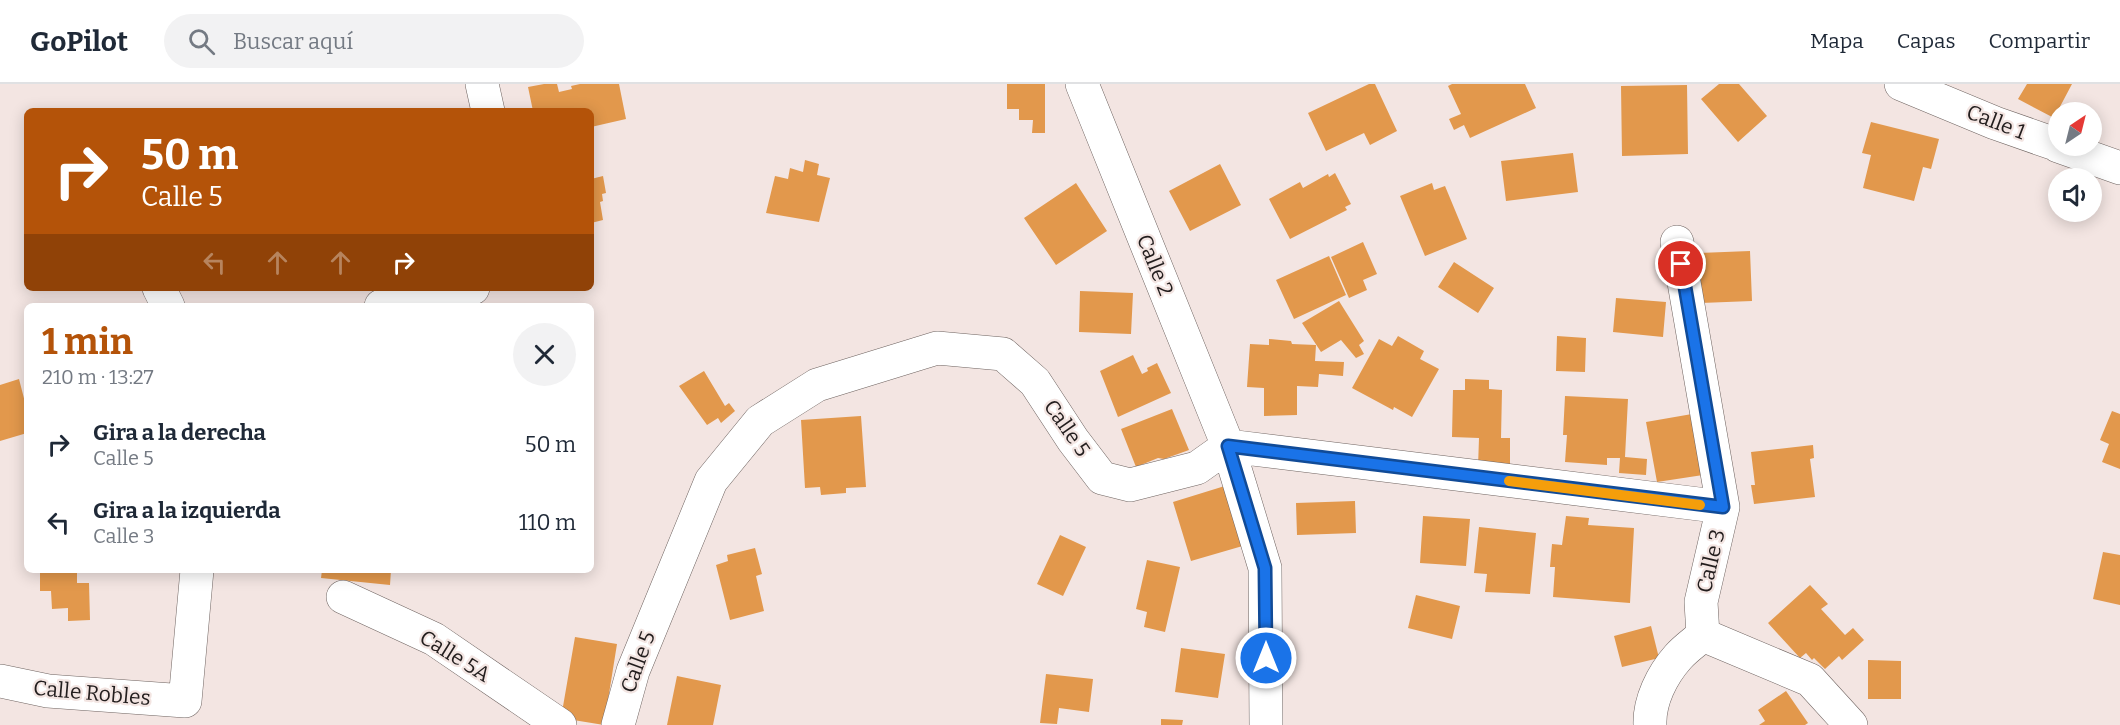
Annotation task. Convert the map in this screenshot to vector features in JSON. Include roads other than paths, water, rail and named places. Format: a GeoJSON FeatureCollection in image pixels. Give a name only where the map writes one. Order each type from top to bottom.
{"type":"FeatureCollection","features":[{"type":"Feature","properties":{"kind":"street"},"geometry":{"type":"LineString","coordinates":[[482,84],[487,108]]}},
{"type":"Feature","properties":{"kind":"street","name":"Calle 2"},"geometry":{"type":"LineString","coordinates":[[1082,84],[1228,446],[1265,568],[1266,725]]}},
{"type":"Feature","properties":{"kind":"street","name":"Calle 1"},"geometry":{"type":"LineString","coordinates":[[1901,84],[1995,123],[2048,142]]}},
{"type":"Feature","properties":{"kind":"street","name":"Calle 1"},"geometry":{"type":"LineString","coordinates":[[2088,156],[2120,168]]}},
{"type":"Feature","properties":{"kind":"street","name":"Calle 3"},"geometry":{"type":"LineString","coordinates":[[1677,242],[1723,507],[1701,602],[1703,635]]}},
{"type":"Feature","properties":{"kind":"street"},"geometry":{"type":"LineString","coordinates":[[396,303],[458,291]]}},
{"type":"Feature","properties":{"kind":"street","name":"Calle 5"},"geometry":{"type":"LineString","coordinates":[[618,725],[633,671],[711,481],[760,422],[817,385],[938,348],[1003,354],[1035,382],[1073,440],[1102,478],[1130,485],[1197,468],[1228,446]]}},
{"type":"Feature","properties":{"kind":"street"},"geometry":{"type":"LineString","coordinates":[[1228,446],[1723,507]]}},
{"type":"Feature","properties":{"kind":"street","name":"Calle Robles"},"geometry":{"type":"LineString","coordinates":[[0,681],[48,691],[185,701],[197,573]]}},
{"type":"Feature","properties":{"kind":"street","name":"Calle 5A"},"geometry":{"type":"LineString","coordinates":[[343,597],[434,639],[560,725]]}},
{"type":"Feature","properties":{"kind":"street"},"geometry":{"type":"LineString","coordinates":[[1650,725],[1655,692],[1678,657],[1703,635],[1810,680],[1851,725]]}}]}
